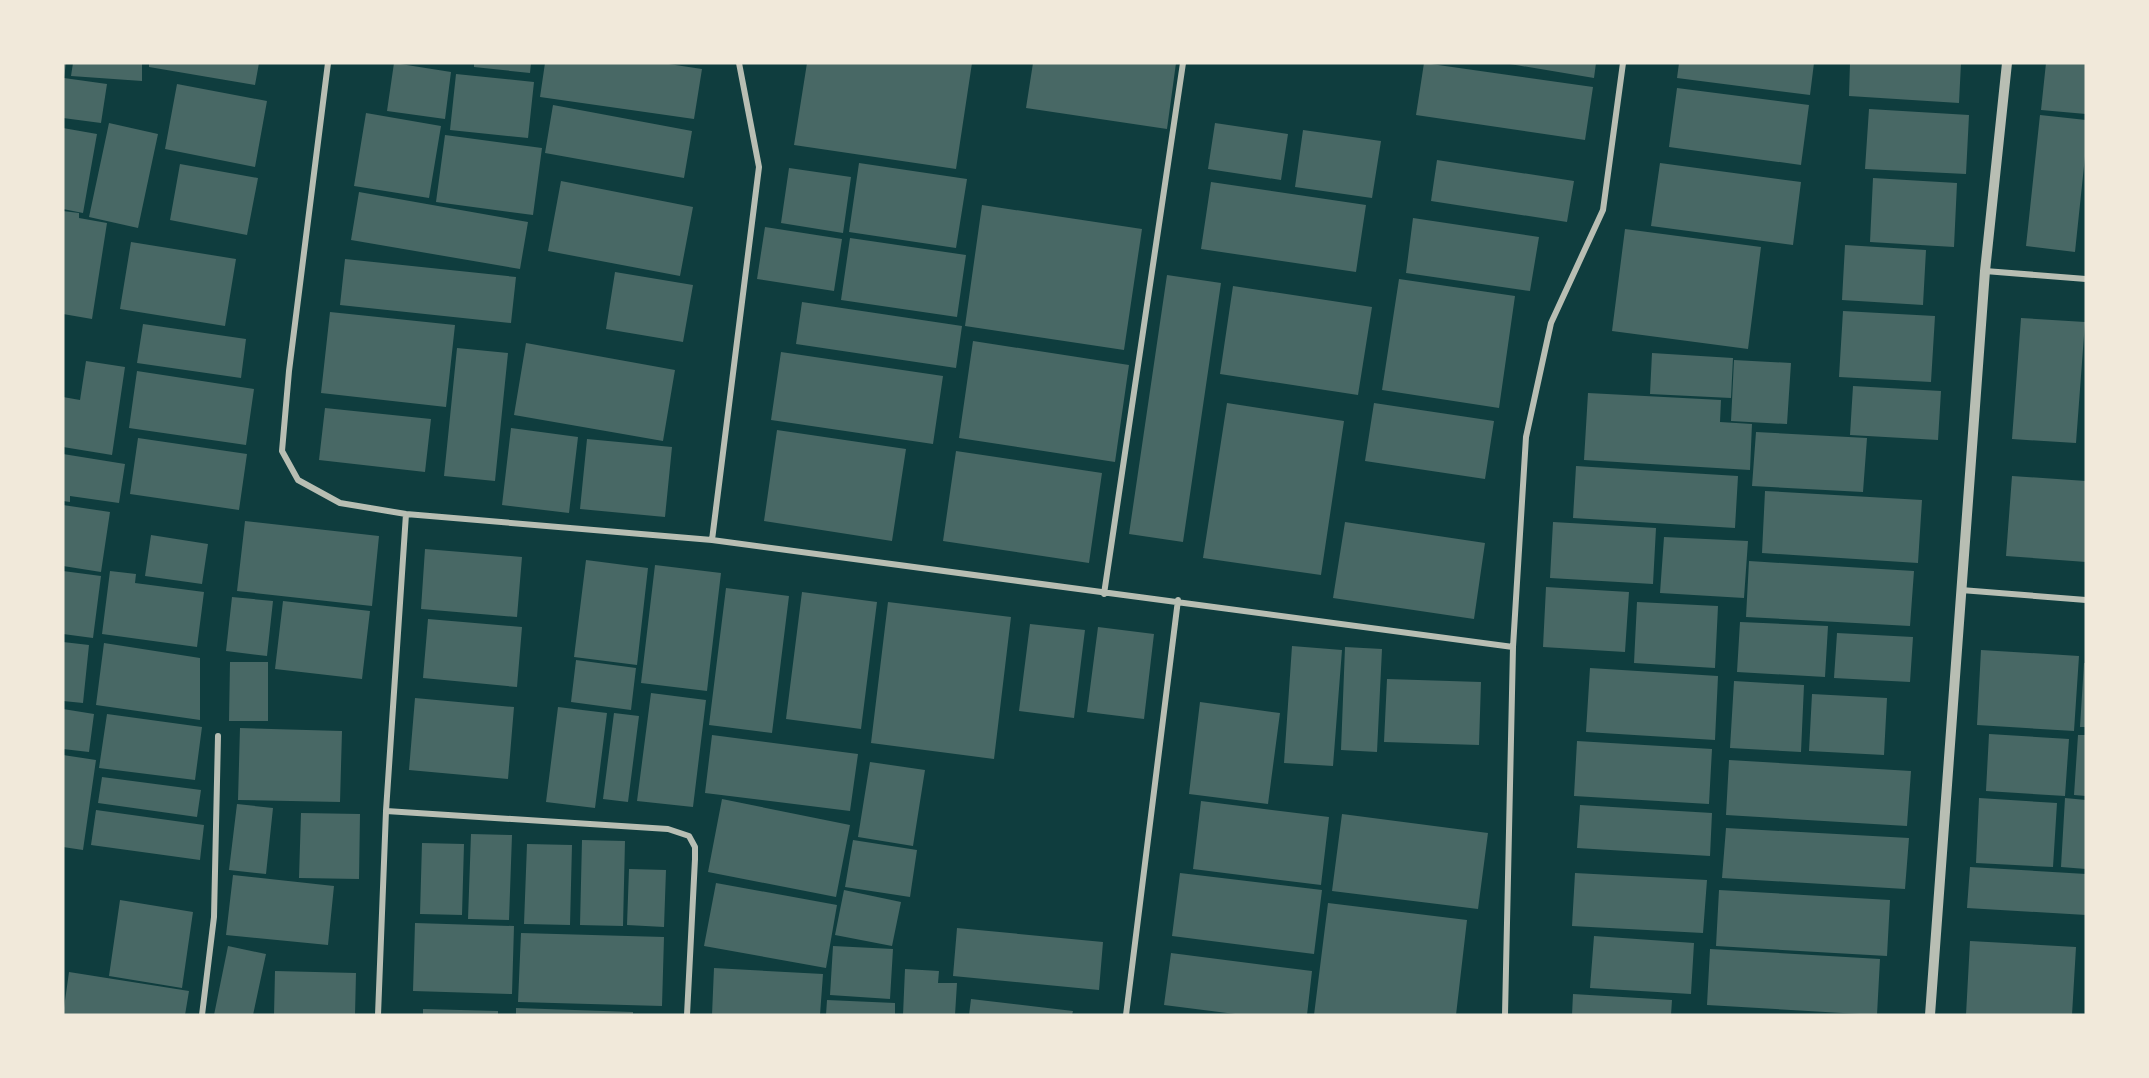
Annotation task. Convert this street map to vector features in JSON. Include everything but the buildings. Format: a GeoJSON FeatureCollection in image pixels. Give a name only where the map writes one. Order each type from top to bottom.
{"type":"FeatureCollection","features":[{"type":"Feature","properties":{"kind":"street"},"geometry":{"type":"LineString","coordinates":[[328,63],[289,371],[282,452],[298,480],[340,503],[406,514],[711,540],[1104,594],[1178,600],[1513,647]]}},
{"type":"Feature","properties":{"kind":"street"},"geometry":{"type":"LineString","coordinates":[[711,540],[759,167],[739,63]]}},
{"type":"Feature","properties":{"kind":"street"},"geometry":{"type":"LineString","coordinates":[[1104,594],[1183,63]]}},
{"type":"Feature","properties":{"kind":"street"},"geometry":{"type":"LineString","coordinates":[[1505,1015],[1513,647],[1526,436],[1551,323],[1603,210],[1623,63]]}},
{"type":"Feature","properties":{"kind":"street"},"geometry":{"type":"LineString","coordinates":[[1930,1015],[1985,271],[2007,63]]}},
{"type":"Feature","properties":{"kind":"street"},"geometry":{"type":"LineString","coordinates":[[1985,271],[2086,279]]}},
{"type":"Feature","properties":{"kind":"street"},"geometry":{"type":"LineString","coordinates":[[378,1015],[386,811],[406,514]]}},
{"type":"Feature","properties":{"kind":"street"},"geometry":{"type":"LineString","coordinates":[[1960,590],[2086,600]]}},
{"type":"Feature","properties":{"kind":"street"},"geometry":{"type":"LineString","coordinates":[[1126,1015],[1178,600]]}},
{"type":"Feature","properties":{"kind":"street"},"geometry":{"type":"LineString","coordinates":[[202,1015],[214,917],[218,736]]}},
{"type":"Feature","properties":{"kind":"street"},"geometry":{"type":"LineString","coordinates":[[386,811],[668,829],[689,836],[695,847],[695,859],[687,1015]]}}]}
